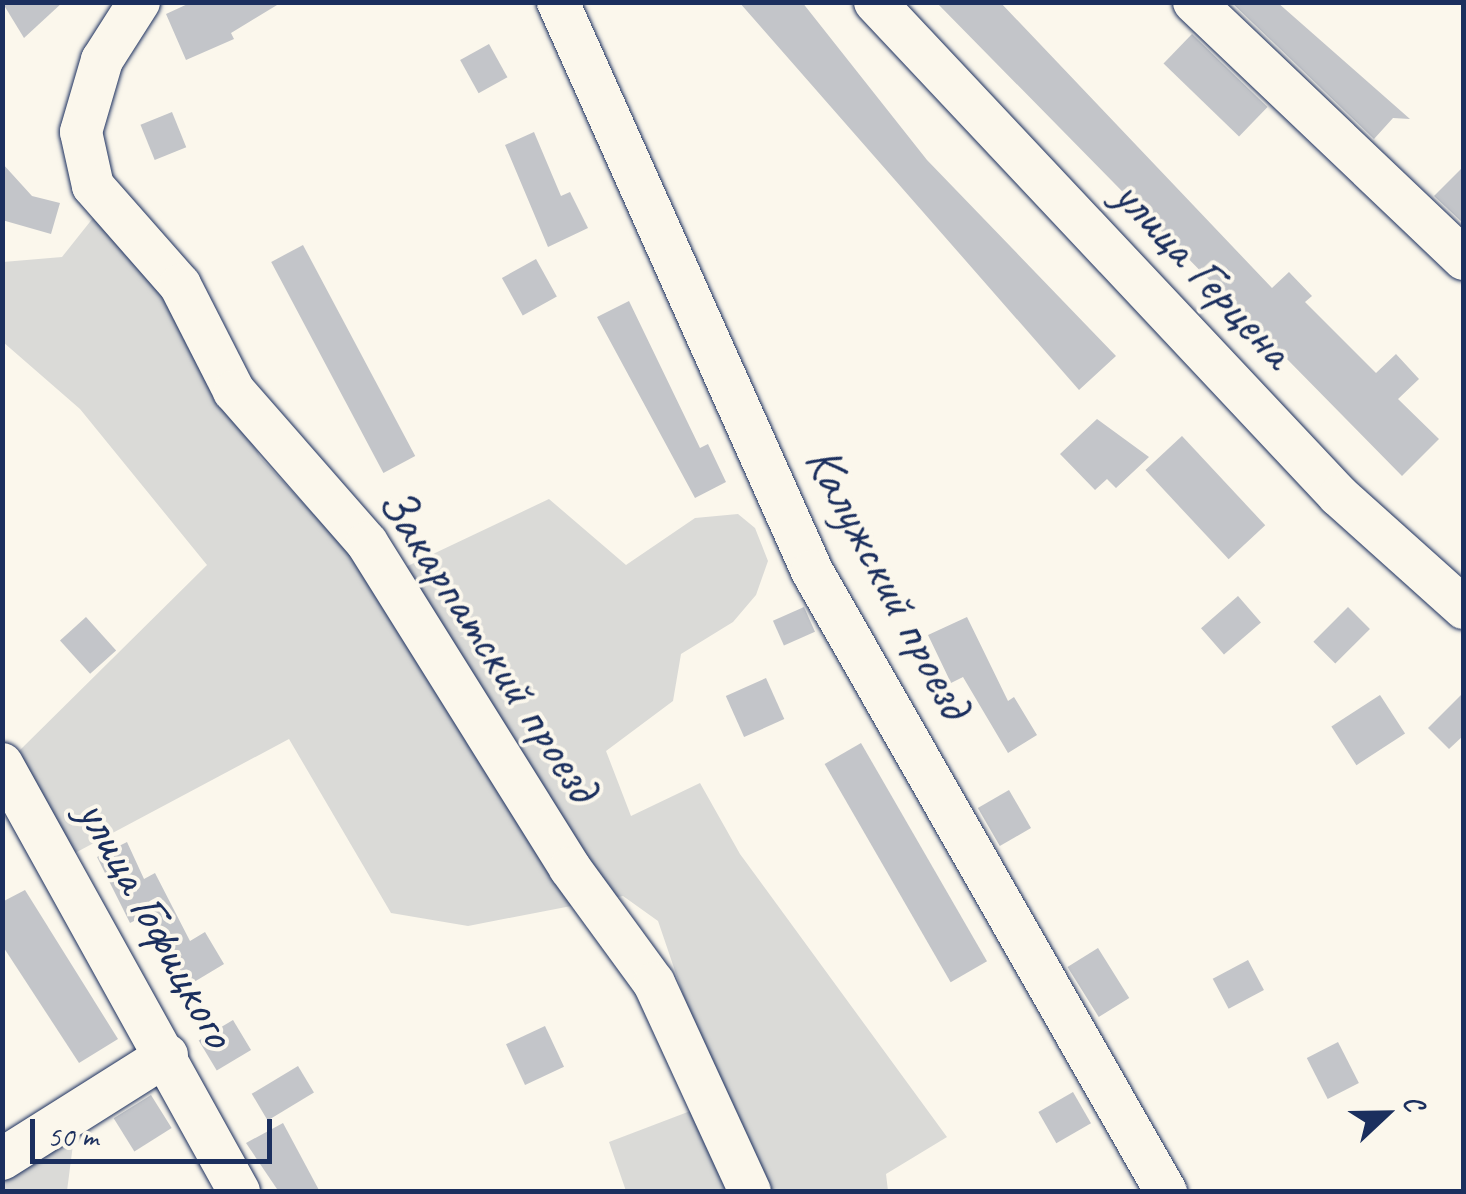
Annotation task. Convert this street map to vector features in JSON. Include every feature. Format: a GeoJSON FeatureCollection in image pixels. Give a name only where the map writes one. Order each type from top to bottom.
{"type":"FeatureCollection","features":[{"type":"Feature","properties":{"kind":"street","name":"Закарпатский проезд"},"geometry":{"type":"LineString","coordinates":[[139,2],[102,60],[81,132],[93,186],[180,285],[234,392],[367,543],[570,868],[654,983],[750,1192]]}},
{"type":"Feature","properties":{"kind":"street","name":"Калужский проезд"},"geometry":{"type":"LineString","coordinates":[[558,2],[812,571],[1166,1192]]}},
{"type":"Feature","properties":{"kind":"street","name":"улица Герцена"},"geometry":{"type":"LineString","coordinates":[[875,2],[1338,496],[1464,608]]}},
{"type":"Feature","properties":{"kind":"street"},"geometry":{"type":"LineString","coordinates":[[1194,2],[1464,259]]}},
{"type":"Feature","properties":{"kind":"street","name":"улица Гофицкого"},"geometry":{"type":"LineString","coordinates":[[2,764],[167,1055],[239,1192]]}},
{"type":"Feature","properties":{"kind":"street"},"geometry":{"type":"LineString","coordinates":[[2,1158],[167,1055]]}},
{"type":"Feature","properties":{"kind":"shaded area"},"geometry":{"type":"Polygon","coordinates":[[[93,218],[169,283],[260,457],[376,581],[549,499],[626,565],[695,518],[738,514],[755,528],[768,561],[756,595],[733,622],[681,654],[673,701],[606,751],[631,816],[700,783],[740,854],[947,1137],[886,1174],[888,1191],[626,1191],[609,1142],[693,1110],[713,1082],[658,921],[623,896],[468,926],[391,913],[289,739],[75,853],[17,753],[207,565],[80,409],[3,342],[3,262],[62,257],[93,218]]]}},
{"type":"Feature","properties":{"kind":"shaded area"},"geometry":{"type":"Polygon","coordinates":[[[76,1121],[67,1191],[3,1192],[3,1167],[76,1121]]]}},
{"type":"Feature","properties":{"kind":"building"},"geometry":{"type":"Polygon","coordinates":[[[2,2],[63,2],[24,38],[2,2]]]}},
{"type":"Feature","properties":{"kind":"building"},"geometry":{"type":"Polygon","coordinates":[[[192,2],[282,2],[231,33],[234,39],[186,60],[166,14],[192,2]]]}},
{"type":"Feature","properties":{"kind":"building"},"geometry":{"type":"Polygon","coordinates":[[[739,2],[802,2],[927,160],[1116,356],[1079,390],[739,2]]]}},
{"type":"Feature","properties":{"kind":"building"},"geometry":{"type":"Polygon","coordinates":[[[936,2],[1000,2],[1272,288],[1289,272],[1312,296],[1305,302],[1376,373],[1396,354],[1419,379],[1398,399],[1439,439],[1402,476],[936,2]]]}},
{"type":"Feature","properties":{"kind":"building"},"geometry":{"type":"Polygon","coordinates":[[[1231,2],[1277,2],[1410,119],[1393,118],[1374,139],[1231,2]]]}},
{"type":"Feature","properties":{"kind":"building"},"geometry":{"type":"Polygon","coordinates":[[[1192,34],[1268,107],[1239,136],[1164,63],[1192,34]]]}},
{"type":"Feature","properties":{"kind":"building"},"geometry":{"type":"Polygon","coordinates":[[[489,44],[507,77],[479,93],[460,60],[489,44]]]}},
{"type":"Feature","properties":{"kind":"building"},"geometry":{"type":"Polygon","coordinates":[[[172,112],[186,147],[155,160],[140,125],[172,112]]]}},
{"type":"Feature","properties":{"kind":"building"},"geometry":{"type":"Polygon","coordinates":[[[534,132],[561,196],[570,192],[588,228],[548,247],[505,145],[534,132]]]}},
{"type":"Feature","properties":{"kind":"building"},"geometry":{"type":"Polygon","coordinates":[[[2,163],[32,196],[60,203],[51,234],[2,220],[2,163]]]}},
{"type":"Feature","properties":{"kind":"building"},"geometry":{"type":"Polygon","coordinates":[[[1464,166],[1464,224],[1434,196],[1464,166]]]}},
{"type":"Feature","properties":{"kind":"building"},"geometry":{"type":"Polygon","coordinates":[[[303,245],[415,456],[383,473],[271,262],[303,245]]]}},
{"type":"Feature","properties":{"kind":"building"},"geometry":{"type":"Polygon","coordinates":[[[536,259],[557,297],[523,316],[502,278],[536,259]]]}},
{"type":"Feature","properties":{"kind":"building"},"geometry":{"type":"Polygon","coordinates":[[[629,301],[700,448],[708,444],[726,482],[695,498],[597,317],[629,301]]]}},
{"type":"Feature","properties":{"kind":"building"},"geometry":{"type":"Polygon","coordinates":[[[1097,419],[1149,457],[1116,488],[1107,479],[1095,490],[1060,454],[1097,419]]]}},
{"type":"Feature","properties":{"kind":"building"},"geometry":{"type":"Polygon","coordinates":[[[1182,436],[1265,525],[1229,559],[1145,470],[1182,436]]]}},
{"type":"Feature","properties":{"kind":"building"},"geometry":{"type":"Polygon","coordinates":[[[1238,596],[1261,622],[1224,655],[1201,628],[1238,596]]]}},
{"type":"Feature","properties":{"kind":"building"},"geometry":{"type":"Polygon","coordinates":[[[804,607],[815,632],[784,645],[773,621],[804,607]]]}},
{"type":"Feature","properties":{"kind":"building"},"geometry":{"type":"Polygon","coordinates":[[[1348,607],[1370,629],[1335,664],[1313,642],[1348,607]]]}},
{"type":"Feature","properties":{"kind":"building"},"geometry":{"type":"Polygon","coordinates":[[[86,617],[116,650],[90,674],[60,640],[86,617]]]}},
{"type":"Feature","properties":{"kind":"building"},"geometry":{"type":"Polygon","coordinates":[[[967,617],[1008,701],[1014,697],[1037,735],[1008,753],[963,677],[951,683],[928,635],[967,617]]]}},
{"type":"Feature","properties":{"kind":"building"},"geometry":{"type":"Polygon","coordinates":[[[766,678],[784,719],[744,737],[726,696],[766,678]]]}},
{"type":"Feature","properties":{"kind":"building"},"geometry":{"type":"Polygon","coordinates":[[[1464,692],[1464,735],[1449,749],[1428,728],[1464,692]]]}},
{"type":"Feature","properties":{"kind":"building"},"geometry":{"type":"Polygon","coordinates":[[[1380,695],[1405,734],[1356,765],[1331,727],[1380,695]]]}},
{"type":"Feature","properties":{"kind":"building"},"geometry":{"type":"Polygon","coordinates":[[[861,743],[987,961],[951,982],[825,764],[861,743]]]}},
{"type":"Feature","properties":{"kind":"building"},"geometry":{"type":"Polygon","coordinates":[[[1009,790],[1031,828],[1000,846],[978,808],[1009,790]]]}},
{"type":"Feature","properties":{"kind":"building"},"geometry":{"type":"Polygon","coordinates":[[[127,842],[144,879],[155,873],[190,941],[205,932],[224,964],[189,985],[148,914],[130,923],[97,857],[127,842]]]}},
{"type":"Feature","properties":{"kind":"building"},"geometry":{"type":"Polygon","coordinates":[[[25,890],[118,1039],[79,1063],[2,945],[2,902],[25,890]]]}},
{"type":"Feature","properties":{"kind":"building"},"geometry":{"type":"Polygon","coordinates":[[[1098,948],[1129,998],[1099,1017],[1067,967],[1098,948]]]}},
{"type":"Feature","properties":{"kind":"building"},"geometry":{"type":"Polygon","coordinates":[[[1248,960],[1264,990],[1229,1009],[1213,979],[1248,960]]]}},
{"type":"Feature","properties":{"kind":"building"},"geometry":{"type":"Polygon","coordinates":[[[233,1020],[251,1050],[217,1071],[199,1041],[233,1020]]]}},
{"type":"Feature","properties":{"kind":"building"},"geometry":{"type":"Polygon","coordinates":[[[545,1026],[564,1067],[525,1085],[506,1044],[545,1026]]]}},
{"type":"Feature","properties":{"kind":"building"},"geometry":{"type":"Polygon","coordinates":[[[1338,1042],[1359,1083],[1328,1099],[1307,1058],[1338,1042]]]}},
{"type":"Feature","properties":{"kind":"building"},"geometry":{"type":"Polygon","coordinates":[[[298,1066],[314,1093],[268,1120],[252,1094],[298,1066]]]}},
{"type":"Feature","properties":{"kind":"building"},"geometry":{"type":"Polygon","coordinates":[[[1073,1092],[1091,1123],[1056,1143],[1038,1112],[1073,1092]]]}},
{"type":"Feature","properties":{"kind":"building"},"geometry":{"type":"Polygon","coordinates":[[[151,1095],[172,1128],[134,1151],[114,1118],[151,1095]]]}},
{"type":"Feature","properties":{"kind":"building"},"geometry":{"type":"Polygon","coordinates":[[[283,1123],[320,1192],[279,1192],[246,1143],[283,1123]]]}}]}
